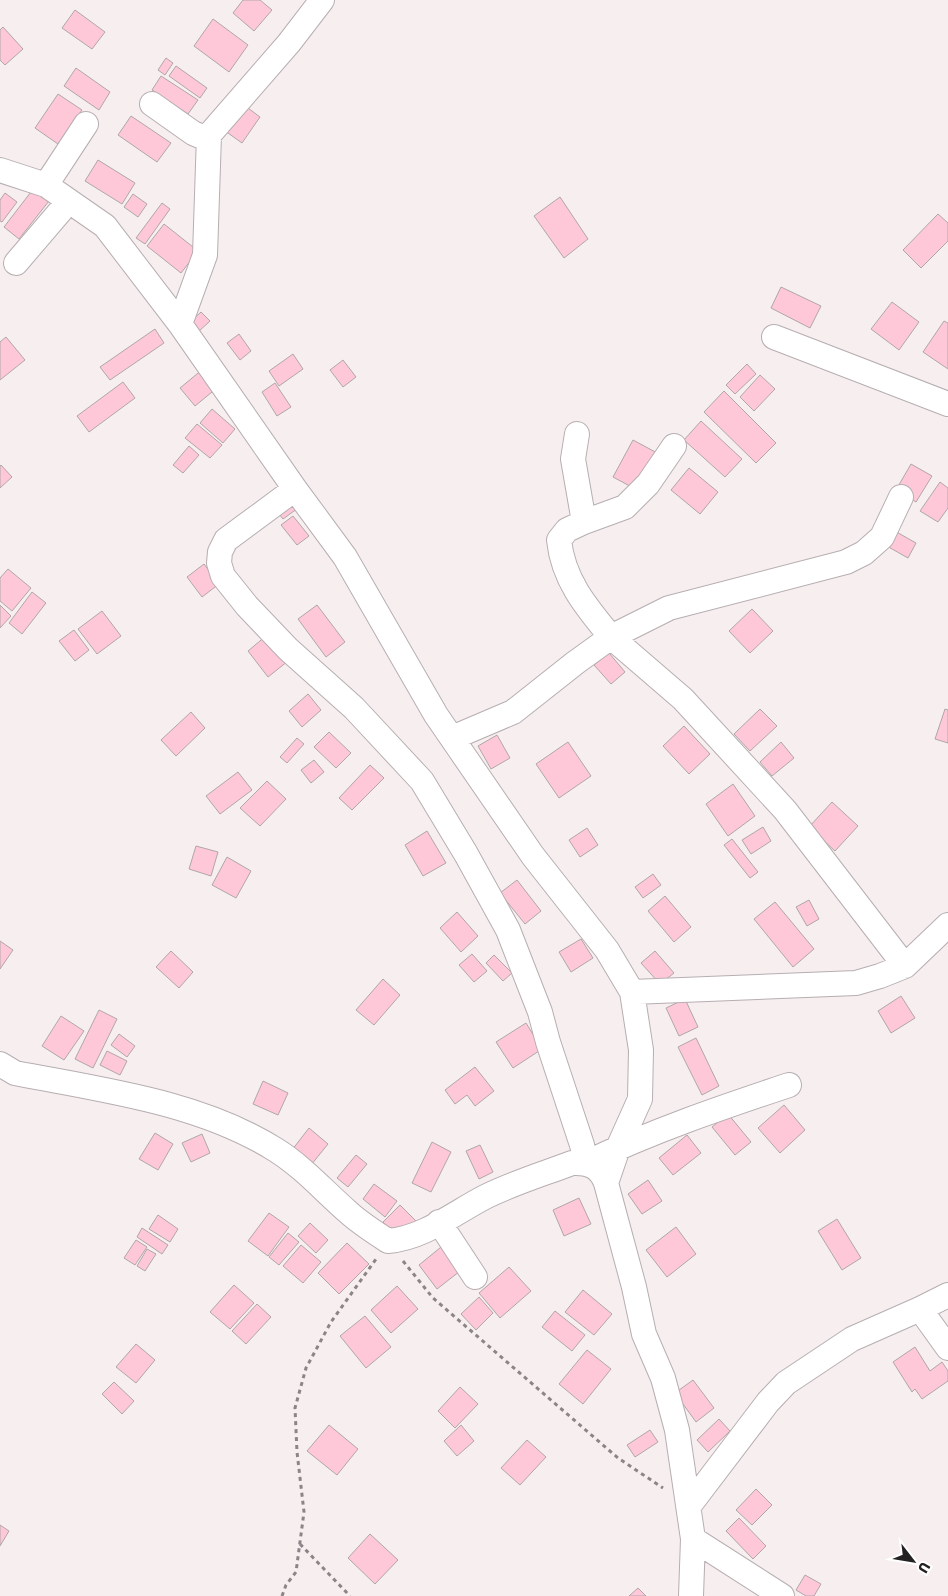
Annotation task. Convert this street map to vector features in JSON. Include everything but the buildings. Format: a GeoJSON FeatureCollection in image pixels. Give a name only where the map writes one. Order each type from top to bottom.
{"type":"FeatureCollection","features":[{"type":"Feature","properties":{"kind":"street"},"geometry":{"type":"LineString","coordinates":[[152,104],[200,136],[209,134],[289,43],[322,0]]}},
{"type":"Feature","properties":{"kind":"street"},"geometry":{"type":"LineString","coordinates":[[46,185],[86,124]]}},
{"type":"Feature","properties":{"kind":"street"},"geometry":{"type":"LineString","coordinates":[[180,324],[204,255],[209,134]]}},
{"type":"Feature","properties":{"kind":"street"},"geometry":{"type":"LineString","coordinates":[[0,170],[46,185],[105,226],[180,324],[295,489],[345,557],[436,715],[532,856],[607,950],[632,992],[641,1050],[640,1099],[618,1148],[606,1183]]}},
{"type":"Feature","properties":{"kind":"street"},"geometry":{"type":"LineString","coordinates":[[16,263],[69,201]]}},
{"type":"Feature","properties":{"kind":"street"},"geometry":{"type":"LineString","coordinates":[[774,337],[948,404]]}},
{"type":"Feature","properties":{"kind":"street"},"geometry":{"type":"LineString","coordinates":[[577,434],[573,458],[584,522]]}},
{"type":"Feature","properties":{"kind":"street"},"geometry":{"type":"LineString","coordinates":[[674,446],[648,484],[625,507],[567,530],[559,540],[560,553],[570,580],[583,604],[611,637],[683,699],[785,810],[905,966]]}},
{"type":"Feature","properties":{"kind":"street"},"geometry":{"type":"LineString","coordinates":[[295,489],[226,540],[220,552],[219,563],[223,576],[247,606],[288,648],[354,708],[422,781],[466,854],[508,930],[540,1012],[586,1163],[602,1174],[606,1183],[634,1287],[644,1334],[662,1378],[677,1430],[693,1540],[691,1596]]}},
{"type":"Feature","properties":{"kind":"street"},"geometry":{"type":"LineString","coordinates":[[452,738],[513,712],[611,637],[669,608],[846,562],[864,553],[882,537],[901,497]]}},
{"type":"Feature","properties":{"kind":"street"},"geometry":{"type":"LineString","coordinates":[[632,992],[856,983],[905,966],[948,925]]}},
{"type":"Feature","properties":{"kind":"street"},"geometry":{"type":"LineString","coordinates":[[0,1064],[14,1073],[175,1106],[248,1133],[301,1167],[349,1213],[388,1241],[403,1240],[417,1235],[487,1196],[516,1183],[572,1163],[586,1163],[708,1112],[789,1085]]}},
{"type":"Feature","properties":{"kind":"street"},"geometry":{"type":"LineString","coordinates":[[439,1222],[475,1277]]}},
{"type":"Feature","properties":{"kind":"street"},"geometry":{"type":"LineString","coordinates":[[689,1506],[768,1402],[786,1383],[852,1339],[948,1295]]}},
{"type":"Feature","properties":{"kind":"street"},"geometry":{"type":"LineString","coordinates":[[920,1309],[948,1348]]}},
{"type":"Feature","properties":{"kind":"street"},"geometry":{"type":"LineString","coordinates":[[693,1540],[782,1596]]}},
{"type":"Feature","properties":{"kind":"path"},"geometry":{"type":"LineString","coordinates":[[282,1596],[286,1585],[296,1572],[304,1512],[296,1452],[295,1408],[306,1368],[331,1322],[388,1241],[433,1298],[618,1458],[689,1506]]}},
{"type":"Feature","properties":{"kind":"path"},"geometry":{"type":"LineString","coordinates":[[300,1544],[350,1596]]}}]}
